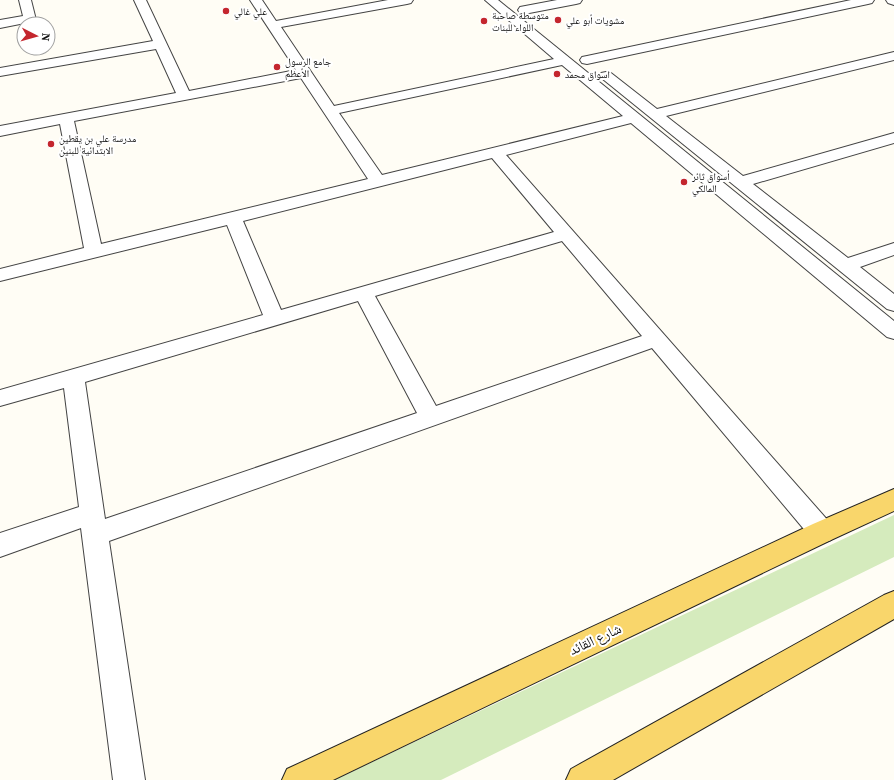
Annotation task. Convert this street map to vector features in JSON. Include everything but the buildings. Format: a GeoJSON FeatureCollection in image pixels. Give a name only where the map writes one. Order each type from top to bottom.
{"type":"FeatureCollection","features":[{"type":"Feature","properties":{"kind":"main road","name":"شارع القائد"},"geometry":{"type":"LineString","coordinates":[[298,780],[822,532],[894,500]]}},
{"type":"Feature","properties":{"kind":"main road"},"geometry":{"type":"LineString","coordinates":[[585,779],[894,604]]}},
{"type":"Feature","properties":{"kind":"street"},"geometry":{"type":"LineString","coordinates":[[25,0],[29,16]]}},
{"type":"Feature","properties":{"kind":"street"},"geometry":{"type":"LineString","coordinates":[[140,0],[184,96]]}},
{"type":"Feature","properties":{"kind":"street"},"geometry":{"type":"LineString","coordinates":[[256,0],[378,182]]}},
{"type":"Feature","properties":{"kind":"street"},"geometry":{"type":"LineString","coordinates":[[273,25],[407,0]]}},
{"type":"Feature","properties":{"kind":"street"},"geometry":{"type":"LineString","coordinates":[[491,0],[513,7],[587,60],[894,304]]}},
{"type":"Feature","properties":{"kind":"street"},"geometry":{"type":"LineString","coordinates":[[513,7],[576,0]]}},
{"type":"Feature","properties":{"kind":"street"},"geometry":{"type":"LineString","coordinates":[[587,60],[868,0]]}},
{"type":"Feature","properties":{"kind":"street"},"geometry":{"type":"LineString","coordinates":[[513,7],[564,61],[894,332]]}},
{"type":"Feature","properties":{"kind":"street"},"geometry":{"type":"LineString","coordinates":[[0,24],[16,23]]}},
{"type":"Feature","properties":{"kind":"street"},"geometry":{"type":"LineString","coordinates":[[0,72],[41,59],[160,44]]}},
{"type":"Feature","properties":{"kind":"street"},"geometry":{"type":"LineString","coordinates":[[655,114],[894,56]]}},
{"type":"Feature","properties":{"kind":"street"},"geometry":{"type":"LineString","coordinates":[[330,111],[564,61]]}},
{"type":"Feature","properties":{"kind":"street"},"geometry":{"type":"LineString","coordinates":[[0,131],[305,73]]}},
{"type":"Feature","properties":{"kind":"street"},"geometry":{"type":"LineString","coordinates":[[598,88],[617,84]]}},
{"type":"Feature","properties":{"kind":"street"},"geometry":{"type":"LineString","coordinates":[[0,275],[635,118]]}},
{"type":"Feature","properties":{"kind":"street"},"geometry":{"type":"LineString","coordinates":[[66,119],[94,252]]}},
{"type":"Feature","properties":{"kind":"street"},"geometry":{"type":"LineString","coordinates":[[740,182],[894,138]]}},
{"type":"Feature","properties":{"kind":"street"},"geometry":{"type":"LineString","coordinates":[[496,153],[822,532]]}},
{"type":"Feature","properties":{"kind":"street"},"geometry":{"type":"LineString","coordinates":[[233,218],[274,318]]}},
{"type":"Feature","properties":{"kind":"street"},"geometry":{"type":"LineString","coordinates":[[0,398],[566,234]]}},
{"type":"Feature","properties":{"kind":"street"},"geometry":{"type":"LineString","coordinates":[[846,265],[894,249]]}},
{"type":"Feature","properties":{"kind":"street"},"geometry":{"type":"LineString","coordinates":[[364,293],[431,417]]}},
{"type":"Feature","properties":{"kind":"street"},"geometry":{"type":"LineString","coordinates":[[0,545],[94,523],[431,417],[656,339]]}},
{"type":"Feature","properties":{"kind":"street"},"geometry":{"type":"LineString","coordinates":[[73,376],[129,780]]}},
{"type":"Feature","properties":{"kind":"green space"},"geometry":{"type":"Polygon","coordinates":[[[894,515],[894,557],[441,780],[334,780],[894,515]]]}},
{"type":"Feature","properties":{"kind":"place","name":"علي غالي"},"geometry":{"type":"Point","coordinates":[226,11]}},
{"type":"Feature","properties":{"kind":"place","name":"مشويات أبو علي"},"geometry":{"type":"Point","coordinates":[558,20]}},
{"type":"Feature","properties":{"kind":"place","name":"متوسطة صاحبة اللواء للبنات"},"geometry":{"type":"Point","coordinates":[484,21]}},
{"type":"Feature","properties":{"kind":"place","name":"جامع الرسول الأعظم"},"geometry":{"type":"Point","coordinates":[277,67]}},
{"type":"Feature","properties":{"kind":"place","name":"اسواق محمد"},"geometry":{"type":"Point","coordinates":[557,74]}},
{"type":"Feature","properties":{"kind":"place","name":"مدرسة علي بن يقطين الابتدائية للبنين"},"geometry":{"type":"Point","coordinates":[51,144]}},
{"type":"Feature","properties":{"kind":"place","name":"أسواق ثائر المالكي"},"geometry":{"type":"Point","coordinates":[684,182]}}]}
